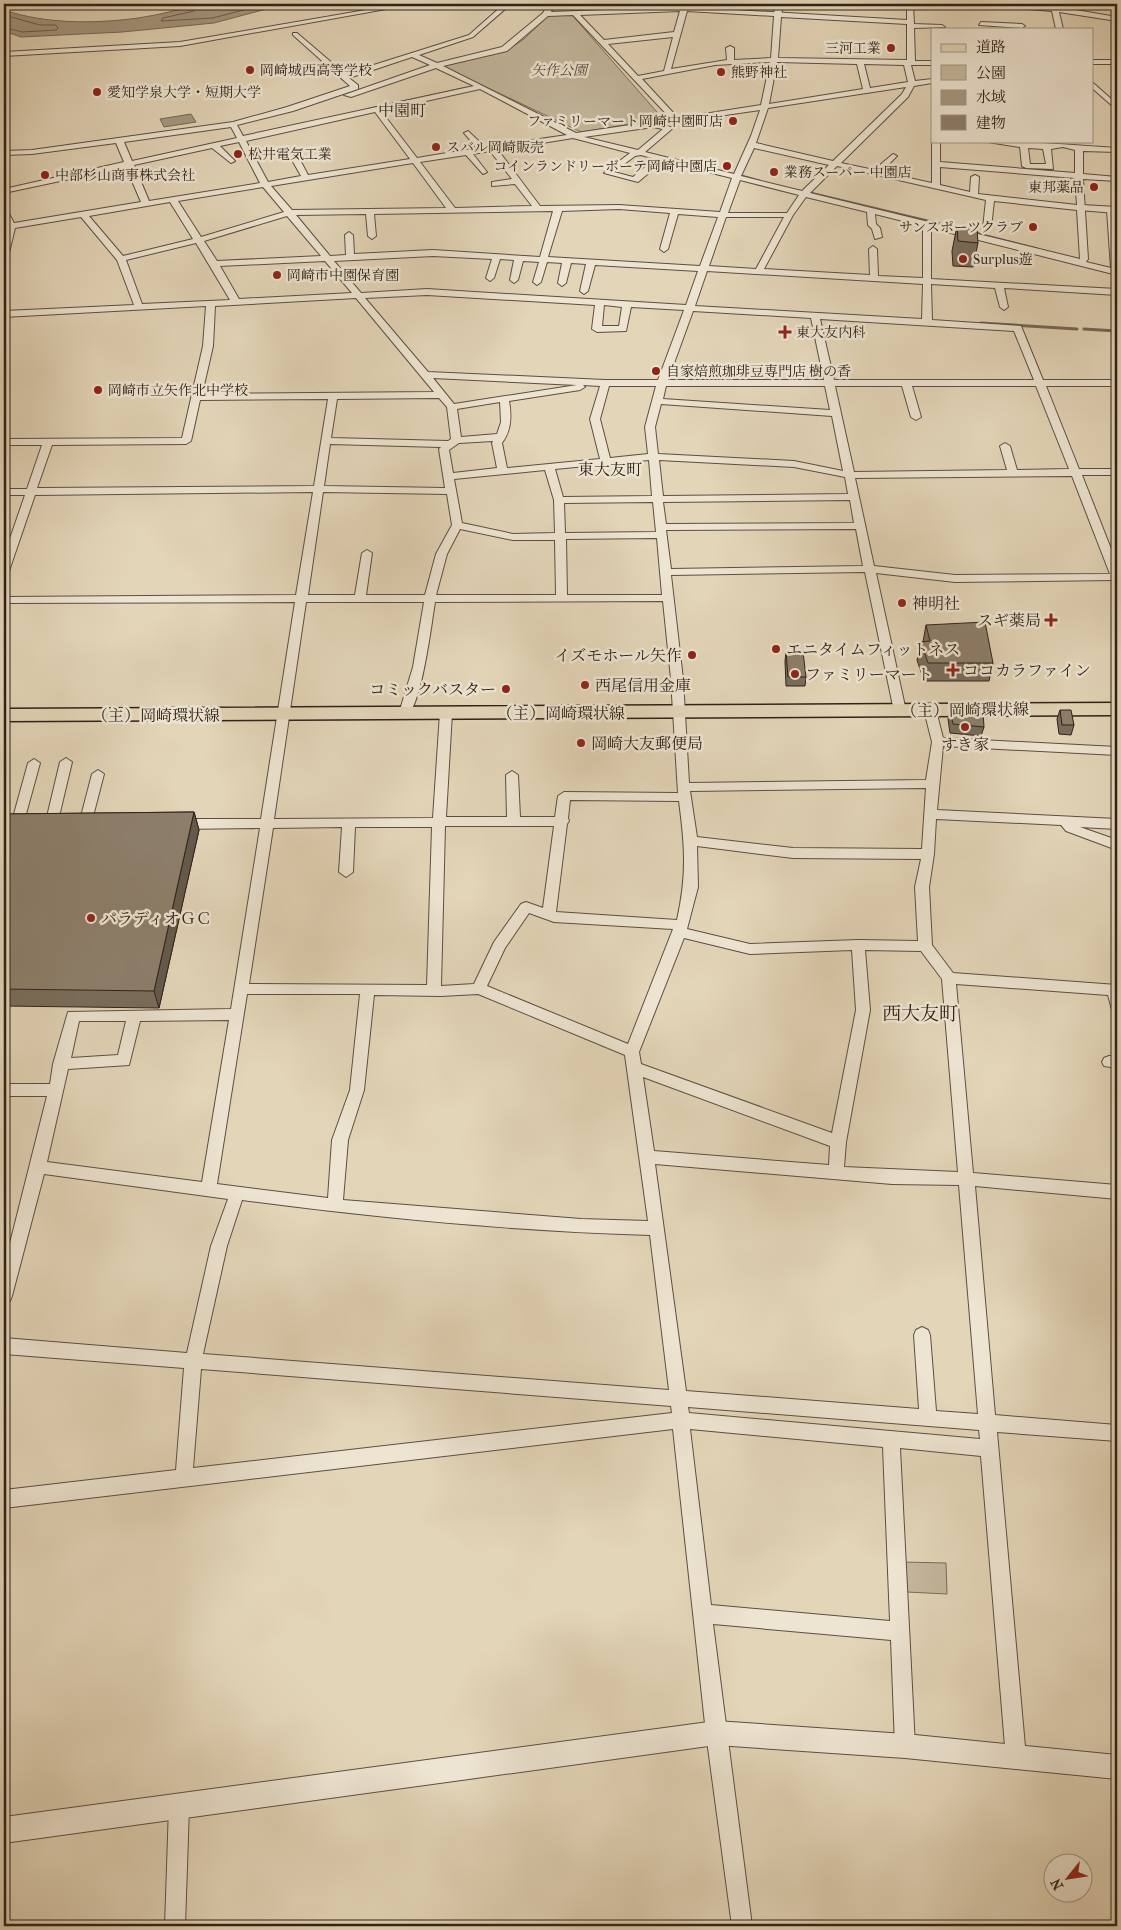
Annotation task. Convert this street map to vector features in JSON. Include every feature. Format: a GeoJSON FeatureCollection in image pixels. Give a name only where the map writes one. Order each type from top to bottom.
{"type":"FeatureCollection","features":[{"type":"Feature","properties":{"kind":"main road","name":"（主）岡崎環状線"},"geometry":{"type":"LineString","coordinates":[[4,715],[446,712],[678,713],[1117,709]]}},
{"type":"Feature","properties":{"kind":"street"},"geometry":{"type":"LineString","coordinates":[[4,54],[180,44],[411,4]]}},
{"type":"Feature","properties":{"kind":"street"},"geometry":{"type":"LineString","coordinates":[[344,77],[471,36],[508,4]]}},
{"type":"Feature","properties":{"kind":"street"},"geometry":{"type":"LineString","coordinates":[[4,164],[7,153],[235,126],[311,108],[434,66],[504,48],[546,14],[551,4]]}},
{"type":"Feature","properties":{"kind":"street"},"geometry":{"type":"LineString","coordinates":[[587,13],[590,4]]}},
{"type":"Feature","properties":{"kind":"street"},"geometry":{"type":"LineString","coordinates":[[742,1926],[716,1733],[669,1314],[632,1060],[680,928],[691,886],[691,841],[684,792],[677,679],[656,500],[650,427],[662,383],[737,176],[753,145],[766,107],[776,60],[779,4]]}},
{"type":"Feature","properties":{"kind":"street"},"geometry":{"type":"LineString","coordinates":[[760,271],[789,215],[805,193],[905,95],[912,83],[909,63],[910,4]]}},
{"type":"Feature","properties":{"kind":"street"},"geometry":{"type":"LineString","coordinates":[[990,4],[1007,4],[1020,18]]}},
{"type":"Feature","properties":{"kind":"street"},"geometry":{"type":"LineString","coordinates":[[1055,7],[1060,28]]}},
{"type":"Feature","properties":{"kind":"street"},"geometry":{"type":"LineString","coordinates":[[981,24],[1020,18],[1055,7],[1117,19]]}},
{"type":"Feature","properties":{"kind":"street"},"geometry":{"type":"LineString","coordinates":[[546,14],[684,9],[909,23],[942,27]]}},
{"type":"Feature","properties":{"kind":"street"},"geometry":{"type":"LineString","coordinates":[[667,72],[684,9]]}},
{"type":"Feature","properties":{"kind":"street"},"geometry":{"type":"LineString","coordinates":[[575,13],[676,120]]}},
{"type":"Feature","properties":{"kind":"street"},"geometry":{"type":"LineString","coordinates":[[235,126],[355,87],[295,34]]}},
{"type":"Feature","properties":{"kind":"street"},"geometry":{"type":"LineString","coordinates":[[602,42],[678,34]]}},
{"type":"Feature","properties":{"kind":"street"},"geometry":{"type":"LineString","coordinates":[[730,48],[731,62]]}},
{"type":"Feature","properties":{"kind":"street"},"geometry":{"type":"LineString","coordinates":[[411,54],[480,87],[573,136],[660,159],[737,176],[1116,269],[1114,210],[990,199],[753,145]]}},
{"type":"Feature","properties":{"kind":"street"},"geometry":{"type":"LineString","coordinates":[[637,78],[712,60],[731,62],[776,60],[931,63]]}},
{"type":"Feature","properties":{"kind":"street"},"geometry":{"type":"LineString","coordinates":[[1094,62],[1117,62]]}},
{"type":"Feature","properties":{"kind":"street"},"geometry":{"type":"LineString","coordinates":[[860,63],[868,91]]}},
{"type":"Feature","properties":{"kind":"street"},"geometry":{"type":"LineString","coordinates":[[7,226],[416,160],[931,81]]}},
{"type":"Feature","properties":{"kind":"street"},"geometry":{"type":"LineString","coordinates":[[1094,86],[1117,108]]}},
{"type":"Feature","properties":{"kind":"street"},"geometry":{"type":"LineString","coordinates":[[4,191],[480,87]]}},
{"type":"Feature","properties":{"kind":"street"},"geometry":{"type":"LineString","coordinates":[[377,110],[453,211]]}},
{"type":"Feature","properties":{"kind":"street"},"geometry":{"type":"LineString","coordinates":[[653,124],[669,128],[608,173],[635,180],[660,159]]}},
{"type":"Feature","properties":{"kind":"street"},"geometry":{"type":"LineString","coordinates":[[235,126],[243,138],[265,184],[423,375],[452,407],[453,442]]}},
{"type":"Feature","properties":{"kind":"street"},"geometry":{"type":"LineString","coordinates":[[468,133],[483,150]]}},
{"type":"Feature","properties":{"kind":"street"},"geometry":{"type":"LineString","coordinates":[[119,140],[146,204]]}},
{"type":"Feature","properties":{"kind":"street"},"geometry":{"type":"LineString","coordinates":[[936,142],[936,188]]}},
{"type":"Feature","properties":{"kind":"street"},"geometry":{"type":"LineString","coordinates":[[995,142],[1047,147],[1063,143],[1079,148],[1117,150]]}},
{"type":"Feature","properties":{"kind":"street"},"geometry":{"type":"LineString","coordinates":[[214,145],[231,161]]}},
{"type":"Feature","properties":{"kind":"street"},"geometry":{"type":"LineString","coordinates":[[1024,145],[1026,166],[1050,167],[1047,147]]}},
{"type":"Feature","properties":{"kind":"street"},"geometry":{"type":"LineString","coordinates":[[493,148],[538,208]]}},
{"type":"Feature","properties":{"kind":"street"},"geometry":{"type":"LineString","coordinates":[[1079,148],[1082,261]]}},
{"type":"Feature","properties":{"kind":"street"},"geometry":{"type":"LineString","coordinates":[[468,152],[483,172]]}},
{"type":"Feature","properties":{"kind":"street"},"geometry":{"type":"LineString","coordinates":[[874,174],[893,156]]}},
{"type":"Feature","properties":{"kind":"street"},"geometry":{"type":"LineString","coordinates":[[296,160],[306,178]]}},
{"type":"Feature","properties":{"kind":"street"},"geometry":{"type":"LineString","coordinates":[[935,164],[1117,179]]}},
{"type":"Feature","properties":{"kind":"street"},"geometry":{"type":"LineString","coordinates":[[974,196],[975,177]]}},
{"type":"Feature","properties":{"kind":"street"},"geometry":{"type":"LineString","coordinates":[[495,184],[517,181]]}},
{"type":"Feature","properties":{"kind":"street"},"geometry":{"type":"LineString","coordinates":[[172,199],[236,302]]}},
{"type":"Feature","properties":{"kind":"street"},"geometry":{"type":"LineString","coordinates":[[988,228],[990,199]]}},
{"type":"Feature","properties":{"kind":"street"},"geometry":{"type":"LineString","coordinates":[[121,259],[199,240],[289,212],[619,207],[674,213],[789,215]]}},
{"type":"Feature","properties":{"kind":"street"},"geometry":{"type":"LineString","coordinates":[[537,282],[558,209]]}},
{"type":"Feature","properties":{"kind":"street"},"geometry":{"type":"LineString","coordinates":[[871,210],[872,225],[876,228],[878,237]]}},
{"type":"Feature","properties":{"kind":"street"},"geometry":{"type":"LineString","coordinates":[[4,212],[7,226],[4,257]]}},
{"type":"Feature","properties":{"kind":"street"},"geometry":{"type":"LineString","coordinates":[[370,212],[372,236]]}},
{"type":"Feature","properties":{"kind":"street"},"geometry":{"type":"LineString","coordinates":[[664,250],[674,213]]}},
{"type":"Feature","properties":{"kind":"street"},"geometry":{"type":"LineString","coordinates":[[82,214],[121,259],[139,307]]}},
{"type":"Feature","properties":{"kind":"street"},"geometry":{"type":"LineString","coordinates":[[927,224],[927,323]]}},
{"type":"Feature","properties":{"kind":"street"},"geometry":{"type":"LineString","coordinates":[[349,235],[350,257]]}},
{"type":"Feature","properties":{"kind":"street"},"geometry":{"type":"LineString","coordinates":[[874,248],[874,279]]}},
{"type":"Feature","properties":{"kind":"street"},"geometry":{"type":"LineString","coordinates":[[214,264],[433,253],[1117,292]]}},
{"type":"Feature","properties":{"kind":"street"},"geometry":{"type":"LineString","coordinates":[[490,278],[497,256]]}},
{"type":"Feature","properties":{"kind":"street"},"geometry":{"type":"LineString","coordinates":[[514,280],[519,258]]}},
{"type":"Feature","properties":{"kind":"street"},"geometry":{"type":"LineString","coordinates":[[562,283],[566,260]]}},
{"type":"Feature","properties":{"kind":"street"},"geometry":{"type":"LineString","coordinates":[[584,291],[591,262]]}},
{"type":"Feature","properties":{"kind":"street"},"geometry":{"type":"LineString","coordinates":[[999,286],[1004,307]]}},
{"type":"Feature","properties":{"kind":"street"},"geometry":{"type":"LineString","coordinates":[[4,314],[426,292],[1018,328],[1117,577],[940,578],[871,569],[664,572]]}},
{"type":"Feature","properties":{"kind":"street"},"geometry":{"type":"LineString","coordinates":[[600,303],[597,329],[624,329],[627,305]]}},
{"type":"Feature","properties":{"kind":"street"},"geometry":{"type":"LineString","coordinates":[[4,442],[186,441],[208,346],[211,304]]}},
{"type":"Feature","properties":{"kind":"street"},"geometry":{"type":"LineString","coordinates":[[815,315],[862,526],[900,711]]}},
{"type":"Feature","properties":{"kind":"street"},"geometry":{"type":"LineString","coordinates":[[423,375],[605,383],[1117,383]]}},
{"type":"Feature","properties":{"kind":"street"},"geometry":{"type":"LineString","coordinates":[[906,382],[916,417]]}},
{"type":"Feature","properties":{"kind":"street"},"geometry":{"type":"LineString","coordinates":[[452,407],[605,383]]}},
{"type":"Feature","properties":{"kind":"street"},"geometry":{"type":"LineString","coordinates":[[605,383],[595,419],[605,460]]}},
{"type":"Feature","properties":{"kind":"street"},"geometry":{"type":"LineString","coordinates":[[196,397],[440,395]]}},
{"type":"Feature","properties":{"kind":"street"},"geometry":{"type":"LineString","coordinates":[[208,1190],[238,1014],[293,662],[300,598],[320,489],[333,396]]}},
{"type":"Feature","properties":{"kind":"street"},"geometry":{"type":"LineString","coordinates":[[503,471],[497,443],[502,437],[507,415],[504,399]]}},
{"type":"Feature","properties":{"kind":"street"},"geometry":{"type":"LineString","coordinates":[[656,401],[836,413]]}},
{"type":"Feature","properties":{"kind":"street"},"geometry":{"type":"LineString","coordinates":[[326,441],[453,442],[502,437]]}},
{"type":"Feature","properties":{"kind":"street"},"geometry":{"type":"LineString","coordinates":[[4,571],[48,442]]}},
{"type":"Feature","properties":{"kind":"street"},"geometry":{"type":"LineString","coordinates":[[405,713],[420,663],[431,599],[441,557],[451,532],[457,525],[444,449],[453,442]]}},
{"type":"Feature","properties":{"kind":"street"},"geometry":{"type":"LineString","coordinates":[[1005,446],[1012,473]]}},
{"type":"Feature","properties":{"kind":"street"},"geometry":{"type":"LineString","coordinates":[[448,476],[653,457],[794,464],[850,475],[1117,472]]}},
{"type":"Feature","properties":{"kind":"street"},"geometry":{"type":"LineString","coordinates":[[549,466],[559,500],[562,598]]}},
{"type":"Feature","properties":{"kind":"street"},"geometry":{"type":"LineString","coordinates":[[4,492],[320,489],[452,491]]}},
{"type":"Feature","properties":{"kind":"street"},"geometry":{"type":"LineString","coordinates":[[559,500],[855,497]]}},
{"type":"Feature","properties":{"kind":"street"},"geometry":{"type":"LineString","coordinates":[[457,525],[513,536],[862,526]]}},
{"type":"Feature","properties":{"kind":"street"},"geometry":{"type":"LineString","coordinates":[[360,597],[367,553]]}},
{"type":"Feature","properties":{"kind":"street"},"geometry":{"type":"LineString","coordinates":[[4,600],[360,597],[431,599],[667,598]]}},
{"type":"Feature","properties":{"kind":"street"},"geometry":{"type":"LineString","coordinates":[[930,710],[938,742],[933,771],[928,854],[922,887],[925,946],[949,978],[1016,1758]]}},
{"type":"Feature","properties":{"kind":"street"},"geometry":{"type":"LineString","coordinates":[[434,991],[439,822],[446,712]]}},
{"type":"Feature","properties":{"kind":"street"},"geometry":{"type":"LineString","coordinates":[[938,742],[1117,751]]}},
{"type":"Feature","properties":{"kind":"street"},"geometry":{"type":"LineString","coordinates":[[51,825],[66,762]]}},
{"type":"Feature","properties":{"kind":"street"},"geometry":{"type":"LineString","coordinates":[[34,763],[10,825],[90,824],[98,774]]}},
{"type":"Feature","properties":{"kind":"street"},"geometry":{"type":"LineString","coordinates":[[512,776],[514,821]]}},
{"type":"Feature","properties":{"kind":"street"},"geometry":{"type":"LineString","coordinates":[[549,915],[563,821],[564,796],[933,784]]}},
{"type":"Feature","properties":{"kind":"street"},"geometry":{"type":"LineString","coordinates":[[930,814],[1117,824]]}},
{"type":"Feature","properties":{"kind":"street"},"geometry":{"type":"LineString","coordinates":[[162,824],[563,821]]}},
{"type":"Feature","properties":{"kind":"street"},"geometry":{"type":"LineString","coordinates":[[346,872],[349,822]]}},
{"type":"Feature","properties":{"kind":"street"},"geometry":{"type":"LineString","coordinates":[[1065,822],[1071,828],[1117,845]]}},
{"type":"Feature","properties":{"kind":"street"},"geometry":{"type":"LineString","coordinates":[[691,841],[793,853],[928,854]]}},
{"type":"Feature","properties":{"kind":"street"},"geometry":{"type":"LineString","coordinates":[[479,989],[499,946],[526,907],[549,915],[680,928],[750,949],[858,945],[925,946]]}},
{"type":"Feature","properties":{"kind":"street"},"geometry":{"type":"LineString","coordinates":[[836,1171],[838,1142],[863,1010],[858,945]]}},
{"type":"Feature","properties":{"kind":"street"},"geometry":{"type":"LineString","coordinates":[[949,978],[1116,990],[1117,1006]]}},
{"type":"Feature","properties":{"kind":"street"},"geometry":{"type":"LineString","coordinates":[[241,989],[434,991],[479,989],[632,1060],[838,1142]]}},
{"type":"Feature","properties":{"kind":"street"},"geometry":{"type":"LineString","coordinates":[[336,1206],[340,1140],[357,1090],[368,989]]}},
{"type":"Feature","properties":{"kind":"street"},"geometry":{"type":"LineString","coordinates":[[4,1296],[38,1167],[60,1064],[73,1016],[134,1017],[238,1014]]}},
{"type":"Feature","properties":{"kind":"street"},"geometry":{"type":"LineString","coordinates":[[60,1064],[124,1062],[134,1017]]}},
{"type":"Feature","properties":{"kind":"street"},"geometry":{"type":"LineString","coordinates":[[4,1090],[55,1090]]}},
{"type":"Feature","properties":{"kind":"street"},"geometry":{"type":"LineString","coordinates":[[646,1156],[892,1177],[966,1179],[1117,1192]]}},
{"type":"Feature","properties":{"kind":"street"},"geometry":{"type":"LineString","coordinates":[[38,1167],[336,1206],[581,1226],[655,1228]]}},
{"type":"Feature","properties":{"kind":"street"},"geometry":{"type":"LineString","coordinates":[[184,1478],[193,1361],[219,1246],[237,1194]]}},
{"type":"Feature","properties":{"kind":"street"},"geometry":{"type":"LineString","coordinates":[[922,1335],[928,1418]]}},
{"type":"Feature","properties":{"kind":"street"},"geometry":{"type":"LineString","coordinates":[[4,1346],[1117,1433]]}},
{"type":"Feature","properties":{"kind":"street"},"geometry":{"type":"LineString","coordinates":[[4,1499],[680,1420],[988,1448]]}},
{"type":"Feature","properties":{"kind":"street"},"geometry":{"type":"LineString","coordinates":[[891,1439],[904,1746]]}},
{"type":"Feature","properties":{"kind":"street"},"geometry":{"type":"LineString","coordinates":[[704,1614],[899,1631]]}},
{"type":"Feature","properties":{"kind":"street"},"geometry":{"type":"LineString","coordinates":[[4,1830],[716,1733],[904,1746],[1117,1767]]}},
{"type":"Feature","properties":{"kind":"street"},"geometry":{"type":"LineString","coordinates":[[175,1926],[179,1807]]}},
{"type":"Feature","properties":{"kind":"green space","name":"矢作公園"},"geometry":{"type":"Polygon","coordinates":[[[549,15],[572,15],[663,119],[581,132],[442,66],[509,49],[524,39],[549,15]]]}},
{"type":"Feature","properties":{"kind":"green space"},"geometry":{"type":"Polygon","coordinates":[[[903,1562],[946,1563],[947,1594],[907,1592],[903,1562]]]}},
{"type":"Feature","properties":{"kind":"water"},"geometry":{"type":"Polygon","coordinates":[[[202,4],[285,4],[214,23],[122,32],[21,37],[4,31],[4,10],[36,18],[87,22],[138,18],[202,4]]]}},
{"type":"Feature","properties":{"kind":"water"},"geometry":{"type":"Polygon","coordinates":[[[191,114],[196,122],[164,127],[160,119],[191,114]]]}},
{"type":"Feature","properties":{"kind":"building"},"geometry":{"type":"Polygon","coordinates":[[[957,226],[977,228],[978,243],[958,241],[957,226]]]}},
{"type":"Feature","properties":{"kind":"building"},"geometry":{"type":"Polygon","coordinates":[[[985,622],[993,663],[928,663],[921,642],[930,641],[926,625],[985,622]]]}},
{"type":"Feature","properties":{"kind":"building"},"geometry":{"type":"Polygon","coordinates":[[[786,652],[803,652],[806,677],[788,677],[786,652]]]}},
{"type":"Feature","properties":{"kind":"building"},"geometry":{"type":"Polygon","coordinates":[[[950,710],[983,712],[984,727],[953,724],[950,710]]]}},
{"type":"Feature","properties":{"kind":"building"},"geometry":{"type":"Polygon","coordinates":[[[1060,710],[1071,710],[1074,725],[1062,725],[1060,710]]]}},
{"type":"Feature","properties":{"kind":"building","name":"パラディオＧＣ"},"geometry":{"type":"Polygon","coordinates":[[[194,812],[154,991],[4,989],[4,814],[194,812]]]}},
{"type":"Feature","properties":{"kind":"waterway"},"geometry":{"type":"LineString","coordinates":[[369,109],[466,88]]}},
{"type":"Feature","properties":{"kind":"waterway"},"geometry":{"type":"LineString","coordinates":[[742,176],[760,181]]}},
{"type":"Feature","properties":{"kind":"waterway"},"geometry":{"type":"LineString","coordinates":[[811,193],[962,229]]}},
{"type":"Feature","properties":{"kind":"waterway"},"geometry":{"type":"LineString","coordinates":[[972,232],[983,235]]}},
{"type":"Feature","properties":{"kind":"waterway"},"geometry":{"type":"LineString","coordinates":[[978,234],[1037,249]]}},
{"type":"Feature","properties":{"kind":"waterway"},"geometry":{"type":"LineString","coordinates":[[981,323],[1077,329]]}},
{"type":"Feature","properties":{"kind":"waterway"},"geometry":{"type":"LineString","coordinates":[[1084,329],[1117,331]]}},
{"type":"Feature","properties":{"kind":"place","name":"三河工業"},"geometry":{"type":"Point","coordinates":[891,48]}},
{"type":"Feature","properties":{"kind":"place","name":"岡崎城西高等学校"},"geometry":{"type":"Point","coordinates":[250,70]}},
{"type":"Feature","properties":{"kind":"place","name":"熊野神社"},"geometry":{"type":"Point","coordinates":[721,72]}},
{"type":"Feature","properties":{"kind":"place","name":"愛知学泉大学・短期大学"},"geometry":{"type":"Point","coordinates":[97,92]}},
{"type":"Feature","properties":{"kind":"place","name":"ファミリーマート岡崎中園町店"},"geometry":{"type":"Point","coordinates":[733,121]}},
{"type":"Feature","properties":{"kind":"place","name":"スバル岡崎販売"},"geometry":{"type":"Point","coordinates":[436,147]}},
{"type":"Feature","properties":{"kind":"place","name":"松井電気工業"},"geometry":{"type":"Point","coordinates":[238,154]}},
{"type":"Feature","properties":{"kind":"place","name":"コインランドリーボーテ岡崎中園店"},"geometry":{"type":"Point","coordinates":[727,166]}},
{"type":"Feature","properties":{"kind":"place","name":"業務スーパー 中園店"},"geometry":{"type":"Point","coordinates":[774,172]}},
{"type":"Feature","properties":{"kind":"place","name":"中部杉山商事株式会社"},"geometry":{"type":"Point","coordinates":[45,175]}},
{"type":"Feature","properties":{"kind":"place","name":"東邦薬品"},"geometry":{"type":"Point","coordinates":[1094,187]}},
{"type":"Feature","properties":{"kind":"place","name":"サンスポーツクラブ"},"geometry":{"type":"Point","coordinates":[1033,227]}},
{"type":"Feature","properties":{"kind":"place","name":"Surplus遊"},"geometry":{"type":"Point","coordinates":[963,259]}},
{"type":"Feature","properties":{"kind":"place","name":"岡崎市中園保育園"},"geometry":{"type":"Point","coordinates":[277,275]}},
{"type":"Feature","properties":{"kind":"place","name":"東大友内科"},"geometry":{"type":"Point","coordinates":[785,332]}},
{"type":"Feature","properties":{"kind":"place","name":"自家焙煎珈琲豆専門店 樹の香"},"geometry":{"type":"Point","coordinates":[656,371]}},
{"type":"Feature","properties":{"kind":"place","name":"岡崎市立矢作北中学校"},"geometry":{"type":"Point","coordinates":[98,390]}},
{"type":"Feature","properties":{"kind":"place","name":"神明社"},"geometry":{"type":"Point","coordinates":[902,603]}},
{"type":"Feature","properties":{"kind":"place","name":"スギ薬局"},"geometry":{"type":"Point","coordinates":[1051,620]}},
{"type":"Feature","properties":{"kind":"place","name":"エニタイムフィットネス"},"geometry":{"type":"Point","coordinates":[776,649]}},
{"type":"Feature","properties":{"kind":"place","name":"イズモホール矢作"},"geometry":{"type":"Point","coordinates":[692,655]}},
{"type":"Feature","properties":{"kind":"place","name":"ココカラファイン"},"geometry":{"type":"Point","coordinates":[953,670]}},
{"type":"Feature","properties":{"kind":"place","name":"ファミリーマート"},"geometry":{"type":"Point","coordinates":[795,674]}},
{"type":"Feature","properties":{"kind":"place","name":"西尾信用金庫"},"geometry":{"type":"Point","coordinates":[585,685]}},
{"type":"Feature","properties":{"kind":"place","name":"コミックバスター"},"geometry":{"type":"Point","coordinates":[506,689]}},
{"type":"Feature","properties":{"kind":"place","name":"すき家"},"geometry":{"type":"Point","coordinates":[965,727]}},
{"type":"Feature","properties":{"kind":"place","name":"岡崎大友郵便局"},"geometry":{"type":"Point","coordinates":[581,743]}},
{"type":"Feature","properties":{"kind":"place","name":"パラディオＧＣ"},"geometry":{"type":"Point","coordinates":[91,918]}},
{"type":"Feature","properties":{"kind":"district","name":"中園町"},"geometry":{"type":"Point","coordinates":[402,110]}},
{"type":"Feature","properties":{"kind":"district","name":"東大友町"},"geometry":{"type":"Point","coordinates":[610,469]}},
{"type":"Feature","properties":{"kind":"district","name":"西大友町"},"geometry":{"type":"Point","coordinates":[920,1014]}}]}
